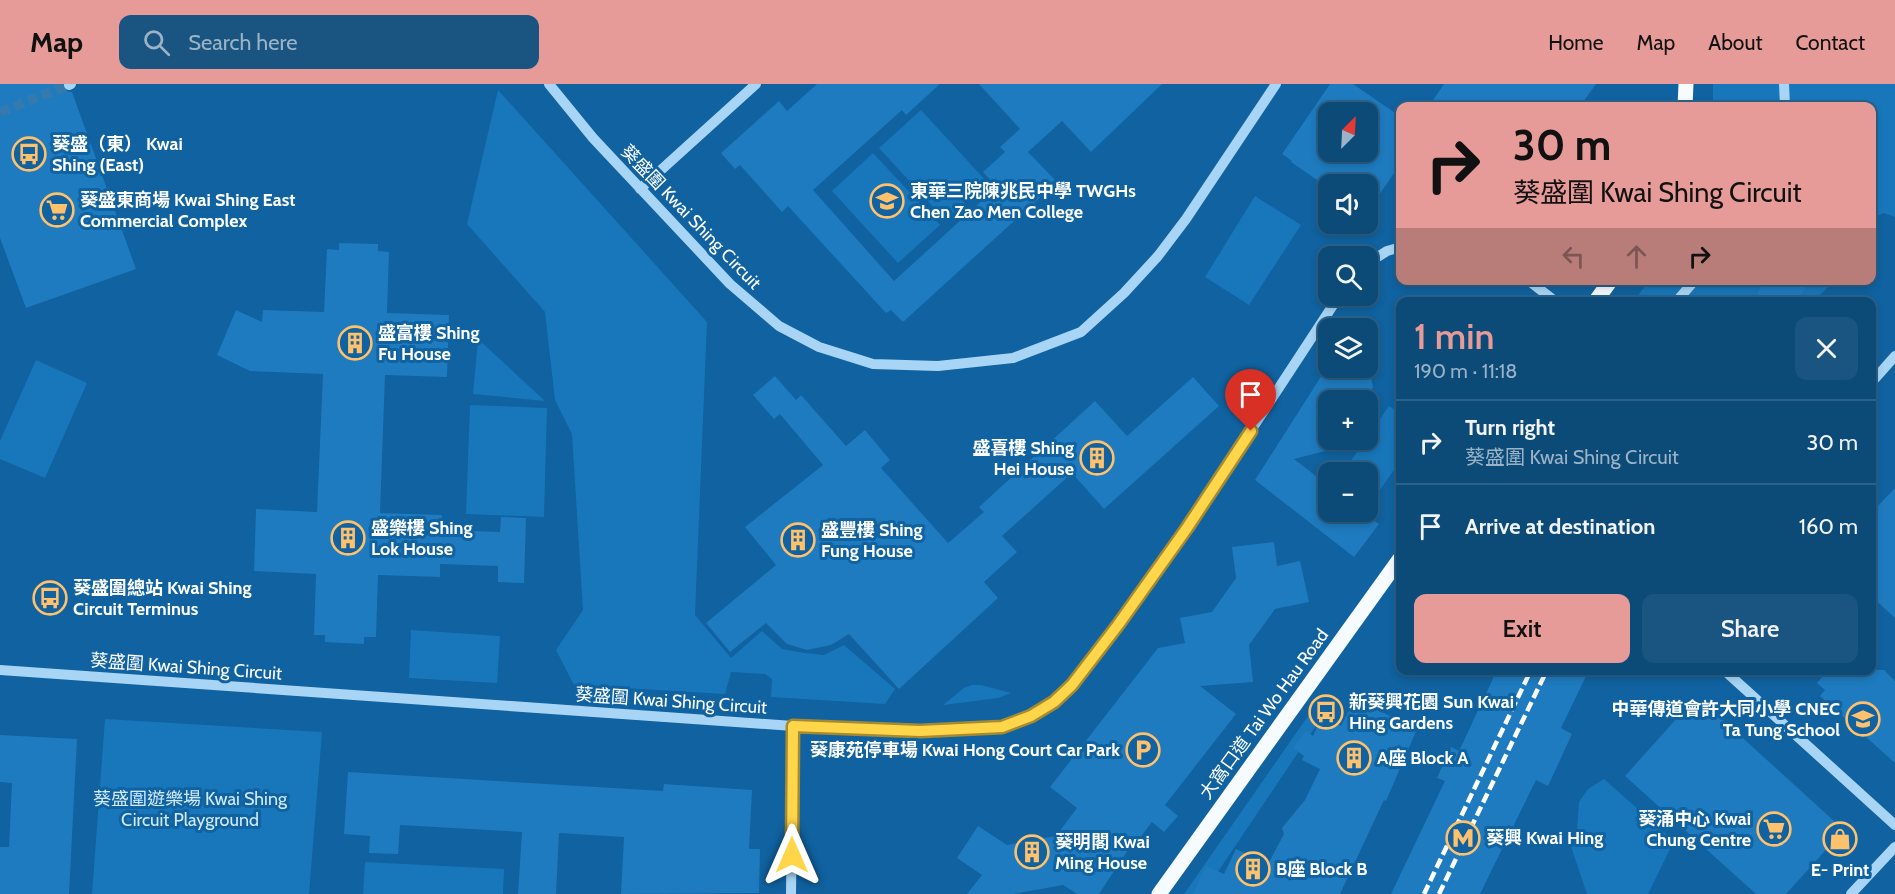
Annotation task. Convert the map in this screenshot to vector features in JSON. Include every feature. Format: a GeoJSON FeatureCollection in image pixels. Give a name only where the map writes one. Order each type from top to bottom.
{"type":"FeatureCollection","features":[{"type":"Feature","properties":{"kind":"main road"},"geometry":{"type":"LineString","coordinates":[[1685,102],[1686,84]]}},
{"type":"Feature","properties":{"kind":"main road","name":"大窩口道 Tai Wo Hau Road"},"geometry":{"type":"LineString","coordinates":[[1159,894],[1396,565]]}},
{"type":"Feature","properties":{"kind":"street","name":"葵盛圍 Kwai Shing Circuit"},"geometry":{"type":"LineString","coordinates":[[549,84],[593,138],[730,284],[779,326],[828,350],[873,364],[938,366],[1013,358],[1081,332],[1124,293],[1158,256],[1186,219],[1276,84]]}},
{"type":"Feature","properties":{"kind":"street"},"geometry":{"type":"LineString","coordinates":[[640,189],[756,84]]}},
{"type":"Feature","properties":{"kind":"street"},"geometry":{"type":"LineString","coordinates":[[1784,84],[1785,102]]}},
{"type":"Feature","properties":{"kind":"street"},"geometry":{"type":"LineString","coordinates":[[1378,257],[1396,248]]}},
{"type":"Feature","properties":{"kind":"street"},"geometry":{"type":"LineString","coordinates":[[1534,285],[1550,297]]}},
{"type":"Feature","properties":{"kind":"street"},"geometry":{"type":"LineString","coordinates":[[1680,297],[1691,285]]}},
{"type":"Feature","properties":{"kind":"street","name":"葵盛圍 Kwai Shing Circuit"},"geometry":{"type":"LineString","coordinates":[[0,670],[793,726],[920,731],[1002,727],[1031,716],[1054,702],[1072,685],[1187,528],[1332,306]]}},
{"type":"Feature","properties":{"kind":"street"},"geometry":{"type":"LineString","coordinates":[[1876,377],[1895,356]]}},
{"type":"Feature","properties":{"kind":"street"},"geometry":{"type":"LineString","coordinates":[[1730,675],[1895,825]]}},
{"type":"Feature","properties":{"kind":"street"},"geometry":{"type":"LineString","coordinates":[[791,894],[793,726]]}},
{"type":"Feature","properties":{"kind":"street"},"geometry":{"type":"LineString","coordinates":[[1851,894],[1895,847]]}},
{"type":"Feature","properties":{"kind":"green space"},"geometry":{"type":"Polygon","coordinates":[[[1713,84],[1895,84],[1895,217],[1884,213],[1876,216],[1876,102],[1713,102],[1713,84]]]}},
{"type":"Feature","properties":{"kind":"green space"},"geometry":{"type":"Polygon","coordinates":[[[498,90],[707,322],[695,615],[731,658],[762,631],[782,649],[805,653],[824,655],[844,645],[895,689],[885,704],[771,697],[772,679],[765,674],[731,672],[725,694],[574,685],[556,650],[583,610],[572,434],[555,400],[545,312],[467,224],[498,90]]]}},
{"type":"Feature","properties":{"kind":"green space"},"geometry":{"type":"Polygon","coordinates":[[[921,110],[987,182],[945,220],[879,148],[921,110]]]}},
{"type":"Feature","properties":{"kind":"green space"},"geometry":{"type":"Polygon","coordinates":[[[873,153],[940,225],[898,263],[832,191],[873,153]]]}},
{"type":"Feature","properties":{"kind":"green space"},"geometry":{"type":"Polygon","coordinates":[[[1255,196],[1301,225],[1249,305],[1205,277],[1255,196]]]}},
{"type":"Feature","properties":{"kind":"green space"},"geometry":{"type":"Polygon","coordinates":[[[1646,285],[1830,285],[1818,297],[1637,297],[1646,285]]]}},
{"type":"Feature","properties":{"kind":"green space"},"geometry":{"type":"Polygon","coordinates":[[[478,339],[545,401],[473,394],[478,339]]]}},
{"type":"Feature","properties":{"kind":"green space"},"geometry":{"type":"Polygon","coordinates":[[[36,360],[87,383],[45,478],[0,459],[0,441],[36,360]]]}},
{"type":"Feature","properties":{"kind":"green space"},"geometry":{"type":"Polygon","coordinates":[[[470,405],[547,408],[544,517],[466,514],[470,405]]]}},
{"type":"Feature","properties":{"kind":"green space"},"geometry":{"type":"Polygon","coordinates":[[[1389,406],[1396,411],[1396,467],[1378,493],[1378,462],[1350,462],[1358,450],[1378,450],[1378,422],[1389,406]]]}},
{"type":"Feature","properties":{"kind":"green space"},"geometry":{"type":"Polygon","coordinates":[[[411,630],[500,636],[497,683],[409,678],[411,630]]]}},
{"type":"Feature","properties":{"kind":"green space"},"geometry":{"type":"Polygon","coordinates":[[[981,685],[1011,693],[998,698],[943,705],[964,688],[981,685]]]}},
{"type":"Feature","properties":{"kind":"green space"},"geometry":{"type":"Polygon","coordinates":[[[1315,706],[1338,706],[1322,717],[1203,894],[1184,894],[1315,706]]]}},
{"type":"Feature","properties":{"kind":"green space","name":"葵盛圍遊樂場 Kwai Shing Circuit Playground"},"geometry":{"type":"Polygon","coordinates":[[[105,719],[322,732],[309,894],[92,894],[105,719]]]}},
{"type":"Feature","properties":{"kind":"green space"},"geometry":{"type":"Polygon","coordinates":[[[1604,779],[1674,841],[1648,894],[1587,894],[1570,844],[1577,830],[1579,802],[1588,789],[1604,779]]]}},
{"type":"Feature","properties":{"kind":"green space"},"geometry":{"type":"Polygon","coordinates":[[[365,862],[504,869],[503,894],[363,894],[365,862]]]}},
{"type":"Feature","properties":{"kind":"building","name":"葵盛東商場 Kwai Shing East Commercial Complex"},"geometry":{"type":"Polygon","coordinates":[[[0,84],[62,84],[64,91],[72,92],[136,269],[26,308],[0,238],[0,84]]]}},
{"type":"Feature","properties":{"kind":"building"},"geometry":{"type":"Polygon","coordinates":[[[817,84],[940,84],[906,115],[902,110],[813,190],[894,281],[997,187],[983,172],[1005,152],[1000,147],[1020,129],[979,84],[1162,84],[1091,152],[1062,121],[1028,152],[1057,182],[903,322],[891,310],[886,313],[788,206],[782,212],[740,165],[735,169],[721,153],[779,101],[787,111],[817,84]]]}},
{"type":"Feature","properties":{"kind":"building"},"geometry":{"type":"Polygon","coordinates":[[[1330,84],[1353,84],[1396,114],[1396,170],[1378,196],[1378,174],[1318,174],[1318,181],[1282,154],[1330,84]]]}},
{"type":"Feature","properties":{"kind":"building"},"geometry":{"type":"Polygon","coordinates":[[[1444,84],[1596,84],[1583,102],[1432,102],[1444,84]]]}},
{"type":"Feature","properties":{"kind":"building"},"geometry":{"type":"Polygon","coordinates":[[[339,243],[378,244],[378,251],[389,252],[387,313],[449,315],[447,377],[385,375],[380,513],[442,515],[441,530],[500,532],[501,517],[526,518],[524,583],[498,582],[498,566],[440,564],[440,577],[378,575],[376,637],[364,637],[364,644],[325,642],[325,635],[314,635],[316,574],[254,571],[256,509],[317,512],[323,374],[250,371],[217,355],[236,310],[262,322],[263,310],[324,312],[327,249],[339,250],[339,243]]]}},
{"type":"Feature","properties":{"kind":"building"},"geometry":{"type":"Polygon","coordinates":[[[1761,285],[1806,285],[1801,297],[1756,297],[1761,285]]]}},
{"type":"Feature","properties":{"kind":"building"},"geometry":{"type":"Polygon","coordinates":[[[775,376],[796,400],[801,395],[846,446],[865,430],[890,460],[881,468],[948,543],[984,512],[979,507],[1095,401],[1127,436],[1193,377],[1219,406],[1104,509],[1072,473],[1002,536],[1017,552],[984,582],[998,598],[899,689],[849,634],[831,645],[807,650],[787,644],[766,623],[730,652],[706,623],[776,565],[745,527],[823,465],[780,414],[774,419],[753,395],[775,376]]]}},
{"type":"Feature","properties":{"kind":"building"},"geometry":{"type":"Polygon","coordinates":[[[1320,378],[1371,378],[1373,387],[1371,390],[1318,390],[1318,450],[1329,450],[1294,459],[1318,478],[1318,522],[1376,522],[1379,524],[1354,557],[1255,480],[1320,378]]]}},
{"type":"Feature","properties":{"kind":"building"},"geometry":{"type":"Polygon","coordinates":[[[1895,488],[1895,618],[1876,601],[1876,508],[1895,488]]]}},
{"type":"Feature","properties":{"kind":"building"},"geometry":{"type":"Polygon","coordinates":[[[1274,542],[1277,566],[1300,561],[1309,602],[1275,609],[1249,645],[1253,682],[1200,686],[1236,714],[1165,805],[1178,816],[1164,832],[1152,822],[1132,848],[1130,847],[1099,894],[1077,894],[1063,885],[1013,894],[967,894],[982,875],[957,858],[978,826],[1007,845],[1056,836],[1077,808],[1050,787],[1158,648],[1185,643],[1180,618],[1212,612],[1236,578],[1232,547],[1274,542]]]}},
{"type":"Feature","properties":{"kind":"building","name":"中華傳道會許大同小學 CNEC Ta Tung School"},"geometry":{"type":"Polygon","coordinates":[[[1876,670],[1884,670],[1895,681],[1895,763],[1820,696],[1825,690],[1817,683],[1824,675],[1876,675],[1876,670]]]}},
{"type":"Feature","properties":{"kind":"building","name":"葵興 Kwai Hing"},"geometry":{"type":"Polygon","coordinates":[[[1495,675],[1587,675],[1561,728],[1572,734],[1548,786],[1536,780],[1480,894],[1391,894],[1445,781],[1437,778],[1451,747],[1459,751],[1495,675]]]}},
{"type":"Feature","properties":{"kind":"building"},"geometry":{"type":"Polygon","coordinates":[[[1355,699],[1417,729],[1386,801],[1384,800],[1340,894],[1193,894],[1206,866],[1224,874],[1236,849],[1268,864],[1284,834],[1282,828],[1305,800],[1320,769],[1302,760],[1304,756],[1293,748],[1306,731],[1313,736],[1322,716],[1341,726],[1355,699]]]}},
{"type":"Feature","properties":{"kind":"building"},"geometry":{"type":"Polygon","coordinates":[[[1687,707],[1712,710],[1844,830],[1786,894],[1756,894],[1625,776],[1687,707]]]}},
{"type":"Feature","properties":{"kind":"building"},"geometry":{"type":"Polygon","coordinates":[[[0,735],[77,739],[69,894],[0,894],[0,847],[9,847],[12,783],[0,782],[0,735]]]}},
{"type":"Feature","properties":{"kind":"building"},"geometry":{"type":"Polygon","coordinates":[[[348,772],[663,791],[664,784],[752,790],[749,849],[760,849],[759,893],[621,894],[624,837],[559,833],[556,894],[518,894],[522,832],[400,825],[398,854],[369,853],[370,836],[344,834],[348,772]]]}},
{"type":"Feature","properties":{"kind":"tunnel"},"geometry":{"type":"LineString","coordinates":[[0,112],[69,85]]}},
{"type":"Feature","properties":{"kind":"railway"},"geometry":{"type":"LineString","coordinates":[[1424,894],[1529,675]]}},
{"type":"Feature","properties":{"kind":"railway"},"geometry":{"type":"LineString","coordinates":[[1439,894],[1545,675]]}},
{"type":"Feature","properties":{"kind":"place","name":"葵盛（東） Kwai Shing (East)"},"geometry":{"type":"Point","coordinates":[29,154]}},
{"type":"Feature","properties":{"kind":"place","name":"東華三院陳兆民中學 TWGHs Chen Zao Men College"},"geometry":{"type":"Point","coordinates":[887,201]}},
{"type":"Feature","properties":{"kind":"place","name":"葵盛東商場 Kwai Shing East Commercial Complex"},"geometry":{"type":"Point","coordinates":[57,210]}},
{"type":"Feature","properties":{"kind":"place","name":"盛富樓 Shing Fu House"},"geometry":{"type":"Point","coordinates":[355,343]}},
{"type":"Feature","properties":{"kind":"place","name":"盛喜樓 Shing Hei House"},"geometry":{"type":"Point","coordinates":[1097,458]}},
{"type":"Feature","properties":{"kind":"place","name":"盛樂樓 Shing Lok House"},"geometry":{"type":"Point","coordinates":[348,538]}},
{"type":"Feature","properties":{"kind":"place","name":"盛豐樓 Shing Fung House"},"geometry":{"type":"Point","coordinates":[798,540]}},
{"type":"Feature","properties":{"kind":"place","name":"葵盛圍總站 Kwai Shing Circuit Terminus"},"geometry":{"type":"Point","coordinates":[50,598]}},
{"type":"Feature","properties":{"kind":"place","name":"新葵興花園 Sun Kwai Hing Gardens"},"geometry":{"type":"Point","coordinates":[1326,712]}},
{"type":"Feature","properties":{"kind":"place","name":"中華傳道會許大同小學 CNEC Ta Tung School"},"geometry":{"type":"Point","coordinates":[1863,719]}},
{"type":"Feature","properties":{"kind":"place","name":"葵康苑停車場 Kwai Hong Court Car Park"},"geometry":{"type":"Point","coordinates":[1143,750]}},
{"type":"Feature","properties":{"kind":"place","name":"A座 Block A"},"geometry":{"type":"Point","coordinates":[1354,758]}},
{"type":"Feature","properties":{"kind":"place","name":"葵涌中心 Kwai Chung Centre"},"geometry":{"type":"Point","coordinates":[1774,829]}},
{"type":"Feature","properties":{"kind":"place","name":"葵興 Kwai Hing"},"geometry":{"type":"Point","coordinates":[1463,838]}},
{"type":"Feature","properties":{"kind":"place","name":"E- Print"},"geometry":{"type":"Point","coordinates":[1840,839]}},
{"type":"Feature","properties":{"kind":"place","name":"葵明閣 Kwai Ming House"},"geometry":{"type":"Point","coordinates":[1032,852]}},
{"type":"Feature","properties":{"kind":"place","name":"B座 Block B"},"geometry":{"type":"Point","coordinates":[1253,869]}},
{"type":"Feature","properties":{"kind":"route"},"geometry":{"type":"LineString","coordinates":[[792,855],[793,726],[920,731],[1002,727],[1031,716],[1054,702],[1072,685],[1118,625],[1187,528],[1251,431]]}}]}
